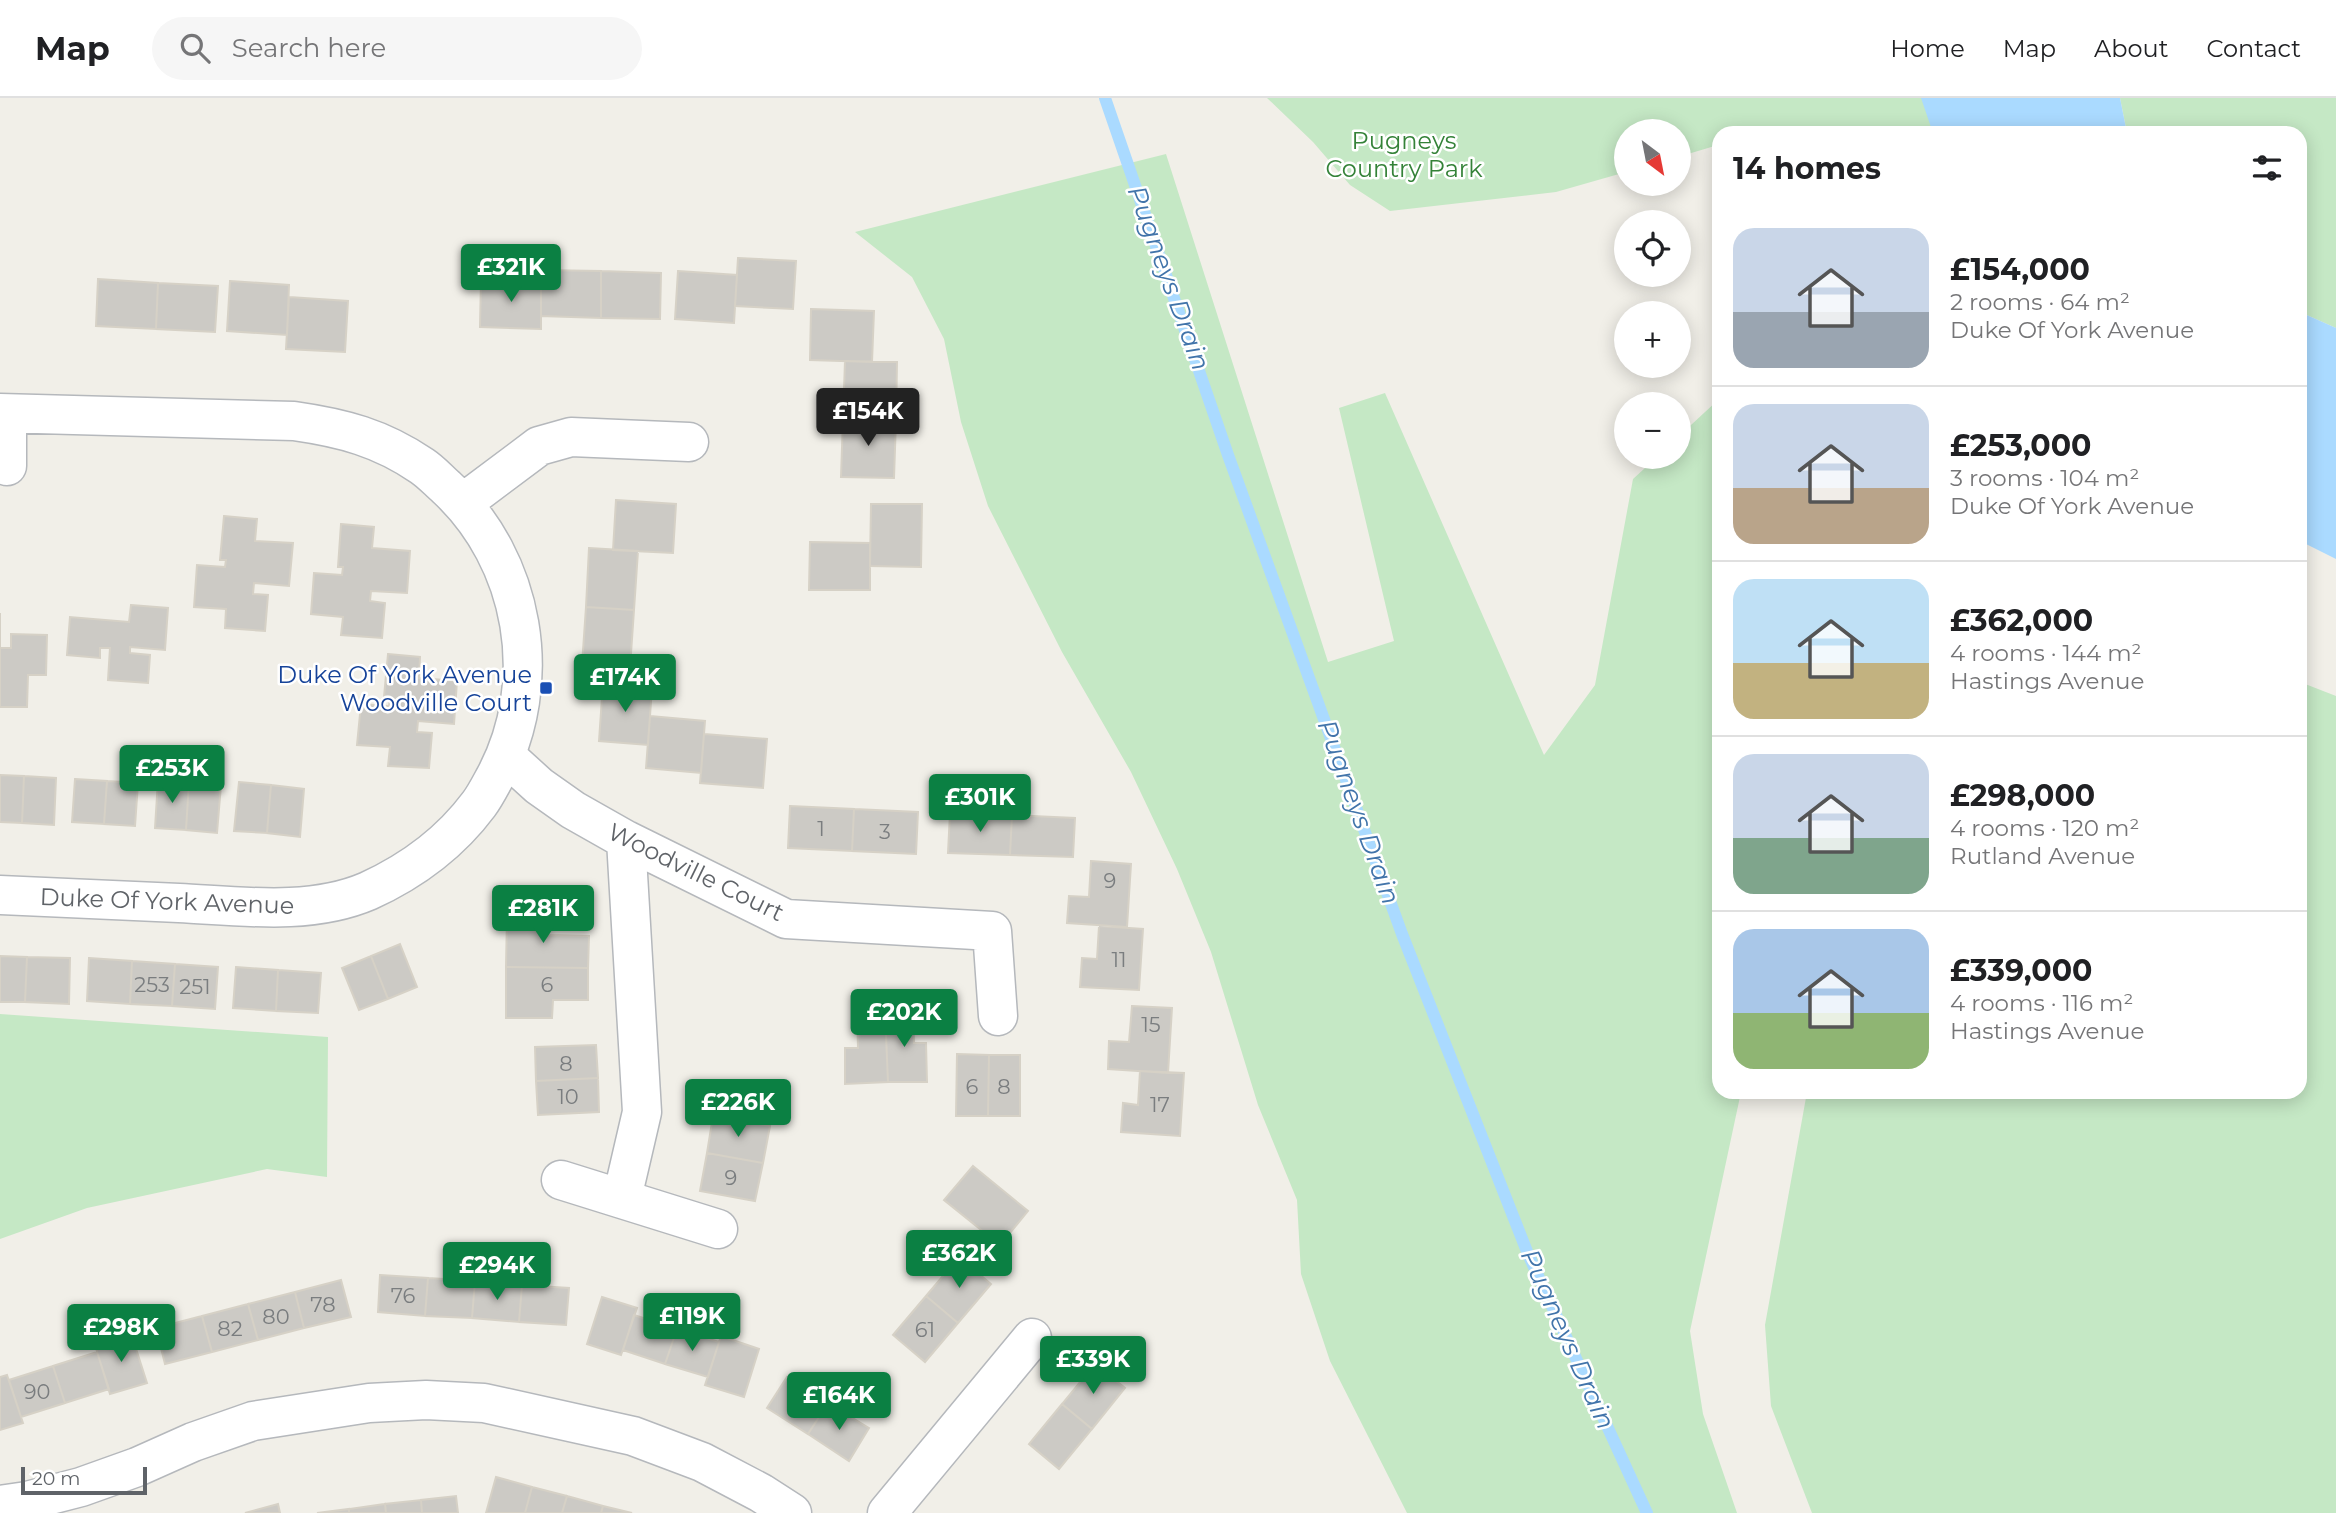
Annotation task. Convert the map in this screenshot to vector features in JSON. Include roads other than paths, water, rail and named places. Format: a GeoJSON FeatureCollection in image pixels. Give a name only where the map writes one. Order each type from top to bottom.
{"type":"FeatureCollection","features":[{"type":"Feature","properties":{"kind":"street"},"geometry":{"type":"LineString","coordinates":[[4,414],[7,466]]}},
{"type":"Feature","properties":{"kind":"street","name":"Duke Of York Avenue"},"geometry":{"type":"LineString","coordinates":[[0,895],[270,907],[319,904],[365,892],[408,870],[446,842],[480,803],[506,756],[516,724],[523,682],[521,625],[510,583],[491,541],[463,503],[424,467],[381,443],[340,428],[294,421],[4,414]]}},
{"type":"Feature","properties":{"kind":"street"},"geometry":{"type":"LineString","coordinates":[[463,503],[539,446],[571,437],[689,442]]}},
{"type":"Feature","properties":{"kind":"street","name":"Woodville Court"},"geometry":{"type":"LineString","coordinates":[[506,756],[573,810],[625,839],[786,919],[992,931],[998,1016]]}},
{"type":"Feature","properties":{"kind":"street"},"geometry":{"type":"LineString","coordinates":[[622,1198],[642,1112],[625,839]]}},
{"type":"Feature","properties":{"kind":"street"},"geometry":{"type":"LineString","coordinates":[[561,1180],[718,1229]]}},
{"type":"Feature","properties":{"kind":"street"},"geometry":{"type":"LineString","coordinates":[[887,1513],[1032,1338]]}},
{"type":"Feature","properties":{"kind":"street"},"geometry":{"type":"LineString","coordinates":[[0,1505],[81,1487],[253,1421],[369,1403],[426,1400],[484,1403],[633,1436],[702,1462],[761,1493],[792,1513]]}},
{"type":"Feature","properties":{"kind":"water"},"geometry":{"type":"Polygon","coordinates":[[[1921,98],[2120,98],[2126,126],[1931,126],[1921,98]]]}},
{"type":"Feature","properties":{"kind":"water"},"geometry":{"type":"Polygon","coordinates":[[[2307,315],[2336,328],[2336,559],[2307,544],[2307,315]]]}},
{"type":"Feature","properties":{"kind":"waterway","name":"Pugneys Drain"},"geometry":{"type":"LineString","coordinates":[[1105,98],[1228,455],[1402,934],[1528,1254],[1647,1513]]}},
{"type":"Feature","properties":{"kind":"place","name":"Duke Of York Avenue Woodville Court"},"geometry":{"type":"Point","coordinates":[546,688]}},
{"type":"Feature","properties":{"kind":"park label","name":"Pugneys Country Park"},"geometry":{"type":"Point","coordinates":[1404,154]}}]}
